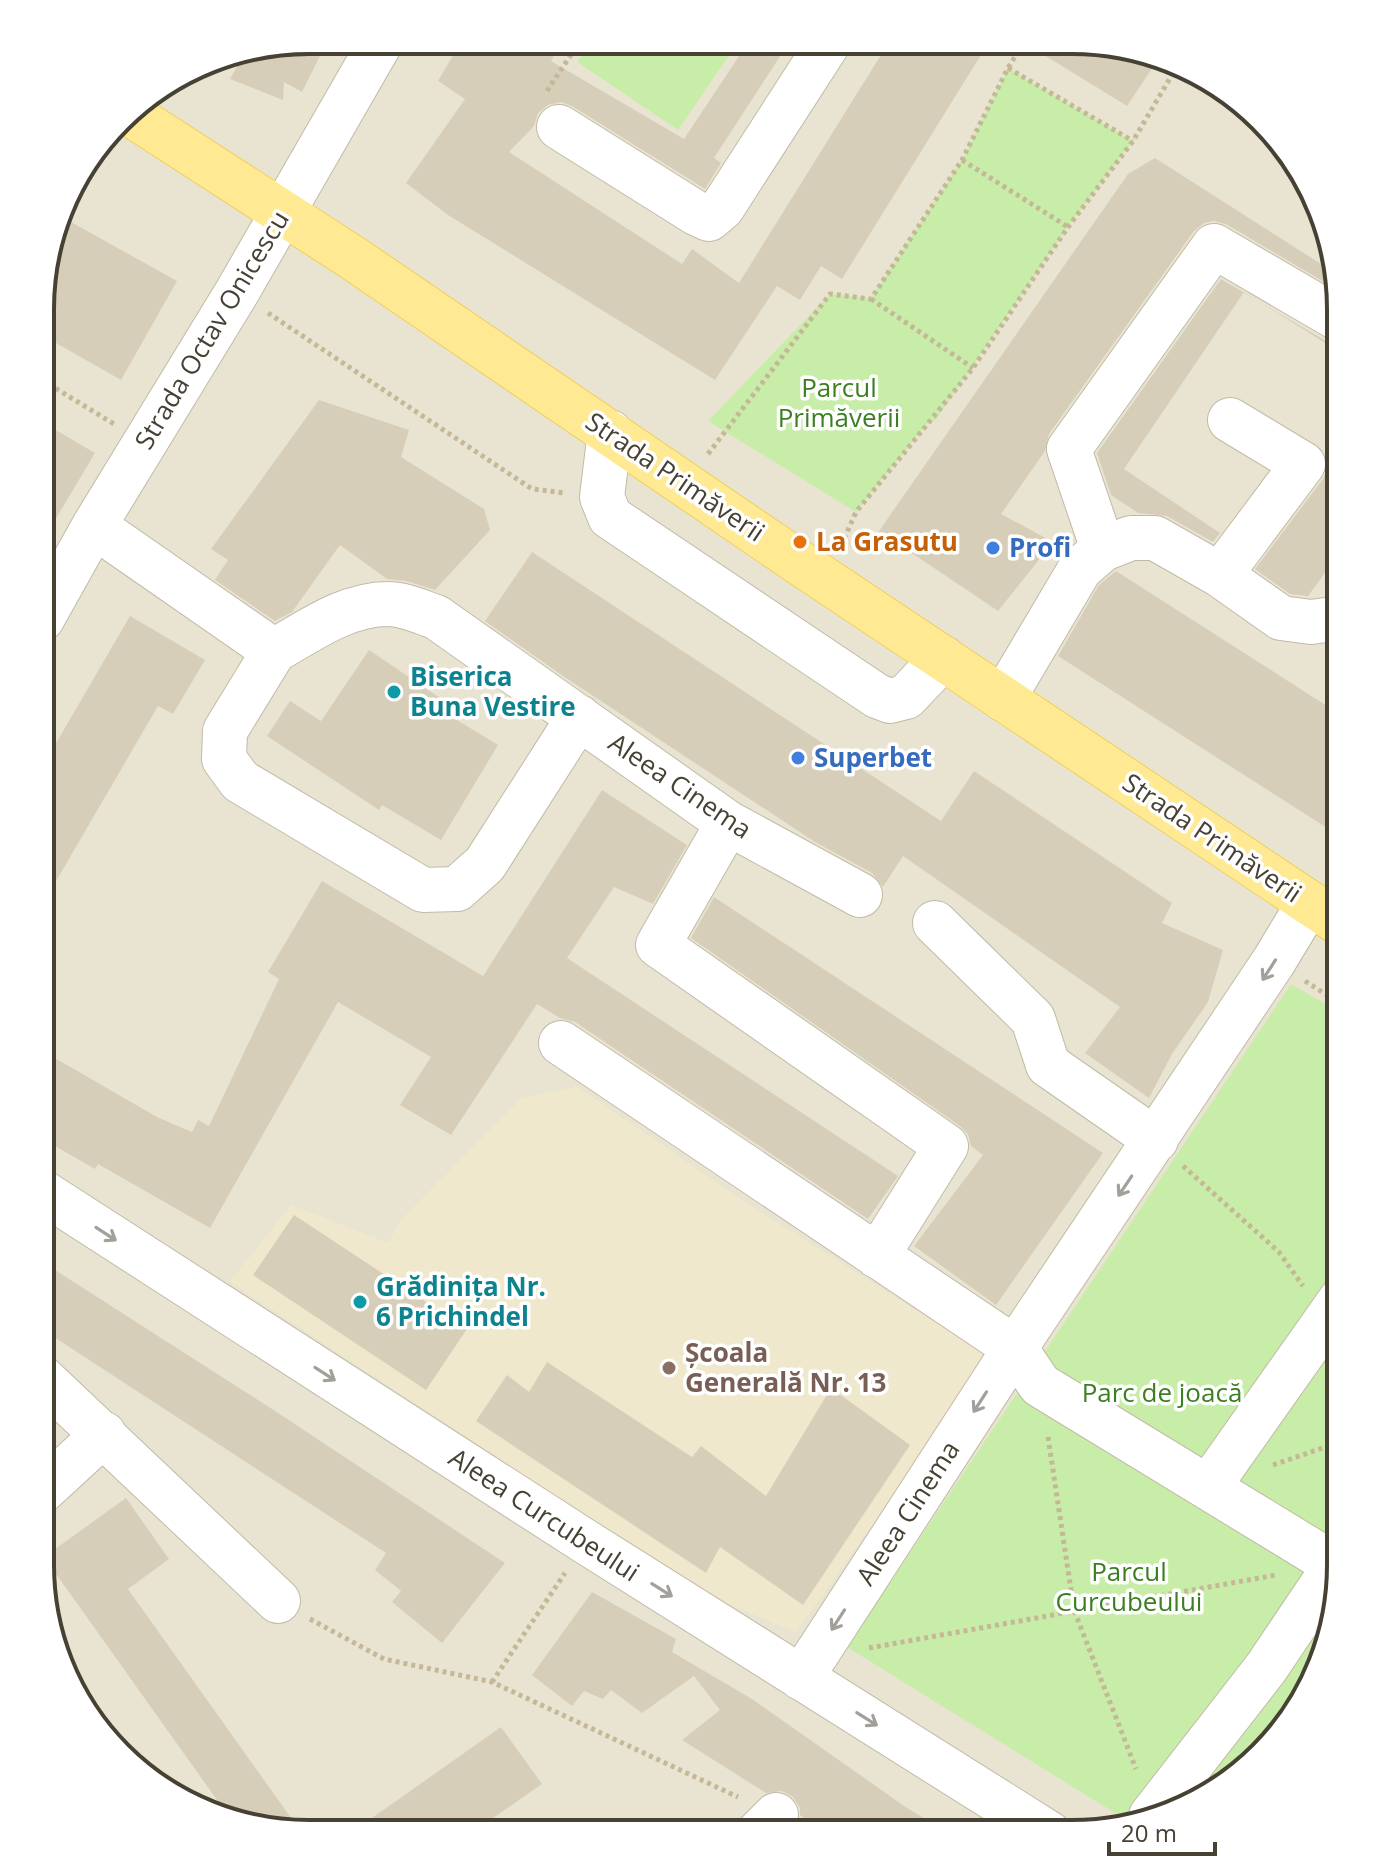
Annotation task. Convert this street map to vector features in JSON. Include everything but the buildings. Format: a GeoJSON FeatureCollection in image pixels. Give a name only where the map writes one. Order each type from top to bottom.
{"type":"FeatureCollection","features":[{"type":"Feature","properties":{"kind":"main road","name":"Strada Primăverii"},"geometry":{"type":"LineString","coordinates":[[139,119],[283,212],[1325,913]]}},
{"type":"Feature","properties":{"kind":"street","name":"Strada Octav Onicescu"},"geometry":{"type":"LineString","coordinates":[[54,598],[94,526],[237,292],[374,54]]}},
{"type":"Feature","properties":{"kind":"street"},"geometry":{"type":"LineString","coordinates":[[559,127],[709,219],[722,208],[821,54]]}},
{"type":"Feature","properties":{"kind":"street"},"geometry":{"type":"LineString","coordinates":[[1103,549],[1069,449],[1214,246],[1327,312]]}},
{"type":"Feature","properties":{"kind":"street"},"geometry":{"type":"LineString","coordinates":[[1220,575],[1303,464],[1230,420]]}},
{"type":"Feature","properties":{"kind":"street"},"geometry":{"type":"LineString","coordinates":[[610,432],[602,497],[610,517],[877,696],[890,701],[906,697],[943,658]]}},
{"type":"Feature","properties":{"kind":"street"},"geometry":{"type":"LineString","coordinates":[[94,526],[274,651],[225,731],[224,759],[240,781],[423,890],[457,889],[485,864],[579,717]]}},
{"type":"Feature","properties":{"kind":"street"},"geometry":{"type":"LineString","coordinates":[[1003,699],[1080,569],[1103,549],[1131,538],[1155,538],[1220,575],[1281,618],[1311,622],[1327,620]]}},
{"type":"Feature","properties":{"kind":"street","name":"Aleea Cinema"},"geometry":{"type":"LineString","coordinates":[[274,651],[329,619],[364,608],[389,604],[436,617],[728,823],[860,895]]}},
{"type":"Feature","properties":{"kind":"street"},"geometry":{"type":"LineString","coordinates":[[728,823],[658,945],[946,1146],[877,1256]]}},
{"type":"Feature","properties":{"kind":"street","name":"Aleea Cinema"},"geometry":{"type":"LineString","coordinates":[[801,1678],[1015,1348],[1274,961],[1325,913]]}},
{"type":"Feature","properties":{"kind":"street"},"geometry":{"type":"LineString","coordinates":[[935,923],[1033,1019],[1048,1065],[1156,1140]]}},
{"type":"Feature","properties":{"kind":"street"},"geometry":{"type":"LineString","coordinates":[[561,1043],[1015,1348],[1040,1385],[1326,1555]]}},
{"type":"Feature","properties":{"kind":"street","name":"Aleea Curcubeului"},"geometry":{"type":"LineString","coordinates":[[54,1199],[586,1542],[1028,1820]]}},
{"type":"Feature","properties":{"kind":"street"},"geometry":{"type":"LineString","coordinates":[[1209,1486],[1326,1328]]}},
{"type":"Feature","properties":{"kind":"street"},"geometry":{"type":"LineString","coordinates":[[54,1389],[278,1601]]}},
{"type":"Feature","properties":{"kind":"street"},"geometry":{"type":"LineString","coordinates":[[54,1480],[104,1434]]}},
{"type":"Feature","properties":{"kind":"street"},"geometry":{"type":"LineString","coordinates":[[1159,1804],[1266,1668],[1326,1580]]}},
{"type":"Feature","properties":{"kind":"path"},"geometry":{"type":"LineString","coordinates":[[871,299],[962,160],[1017,54]]}},
{"type":"Feature","properties":{"kind":"path"},"geometry":{"type":"LineString","coordinates":[[1008,68],[1133,141]]}},
{"type":"Feature","properties":{"kind":"path"},"geometry":{"type":"LineString","coordinates":[[826,580],[856,512],[973,368],[1068,227],[1133,141],[1172,75]]}},
{"type":"Feature","properties":{"kind":"path"},"geometry":{"type":"LineString","coordinates":[[962,160],[1068,227]]}},
{"type":"Feature","properties":{"kind":"path"},"geometry":{"type":"LineString","coordinates":[[237,292],[532,489],[602,497]]}},
{"type":"Feature","properties":{"kind":"path"},"geometry":{"type":"LineString","coordinates":[[686,484],[830,294],[871,299],[973,368]]}},
{"type":"Feature","properties":{"kind":"path"},"geometry":{"type":"LineString","coordinates":[[54,387],[145,443]]}},
{"type":"Feature","properties":{"kind":"path"},"geometry":{"type":"LineString","coordinates":[[1156,1140],[1279,1252],[1326,1304]]}},
{"type":"Feature","properties":{"kind":"path"},"geometry":{"type":"LineString","coordinates":[[1040,1385],[1074,1610],[1150,1807]]}},
{"type":"Feature","properties":{"kind":"path"},"geometry":{"type":"LineString","coordinates":[[492,1682],[586,1542]]}},
{"type":"Feature","properties":{"kind":"path"},"geometry":{"type":"LineString","coordinates":[[867,1649],[1326,1564]]}},
{"type":"Feature","properties":{"kind":"path"},"geometry":{"type":"LineString","coordinates":[[278,1601],[384,1659],[492,1682],[759,1820]]}},
{"type":"Feature","properties":{"kind":"shaded area"},"geometry":{"type":"Polygon","coordinates":[[[275,56],[1106,56],[1154,68],[1185,80],[1214,97],[1264,141],[1301,196],[1322,259],[1327,309],[1326,1582],[1322,1615],[1313,1647],[1301,1678],[1284,1707],[1240,1757],[1185,1794],[1122,1815],[1072,1820],[275,1818],[211,1801],[181,1786],[154,1767],[117,1733],[80,1678],[63,1631],[56,1599],[54,1565],[56,275],[73,211],[88,181],[117,141],[141,117],[181,88],[211,73],[275,56]]]}},
{"type":"Feature","properties":{"kind":"shaded area","name":"Școala Generală Nr. 13"},"geometry":{"type":"Polygon","coordinates":[[[577,1087],[751,1206],[982,1352],[972,1385],[796,1632],[709,1596],[230,1282],[291,1205],[388,1243],[402,1219],[522,1098],[577,1087]]]}},
{"type":"Feature","properties":{"kind":"green space"},"geometry":{"type":"Polygon","coordinates":[[[582,54],[730,54],[678,130],[577,62],[582,54]]]}},
{"type":"Feature","properties":{"kind":"green space","name":"Parcul Primăverii"},"geometry":{"type":"Polygon","coordinates":[[[1008,68],[1133,141],[1068,227],[935,421],[931,419],[856,512],[708,421],[830,294],[871,298],[962,160],[1008,68]]]}},
{"type":"Feature","properties":{"kind":"green space","name":"Parcul Curcubeului"},"geometry":{"type":"Polygon","coordinates":[[[1291,984],[1326,1005],[1326,1582],[1322,1615],[1313,1647],[1301,1678],[1284,1707],[1240,1757],[1214,1777],[1185,1794],[1119,1816],[847,1647],[1291,984]]]}},
{"type":"Feature","properties":{"kind":"place","name":"La Grasutu"},"geometry":{"type":"Point","coordinates":[800,542]}},
{"type":"Feature","properties":{"kind":"place","name":"Profi"},"geometry":{"type":"Point","coordinates":[993,548]}},
{"type":"Feature","properties":{"kind":"place","name":"Biserica Buna Vestire"},"geometry":{"type":"Point","coordinates":[394,692]}},
{"type":"Feature","properties":{"kind":"place","name":"Superbet"},"geometry":{"type":"Point","coordinates":[798,758]}},
{"type":"Feature","properties":{"kind":"place","name":"Grădinița Nr. 6 Prichindel"},"geometry":{"type":"Point","coordinates":[360,1302]}},
{"type":"Feature","properties":{"kind":"place","name":"Școala Generală Nr. 13"},"geometry":{"type":"Point","coordinates":[669,1368]}},
{"type":"Feature","properties":{"kind":"park label","name":"Parc de joacă"},"geometry":{"type":"Point","coordinates":[1162,1393]}}]}
